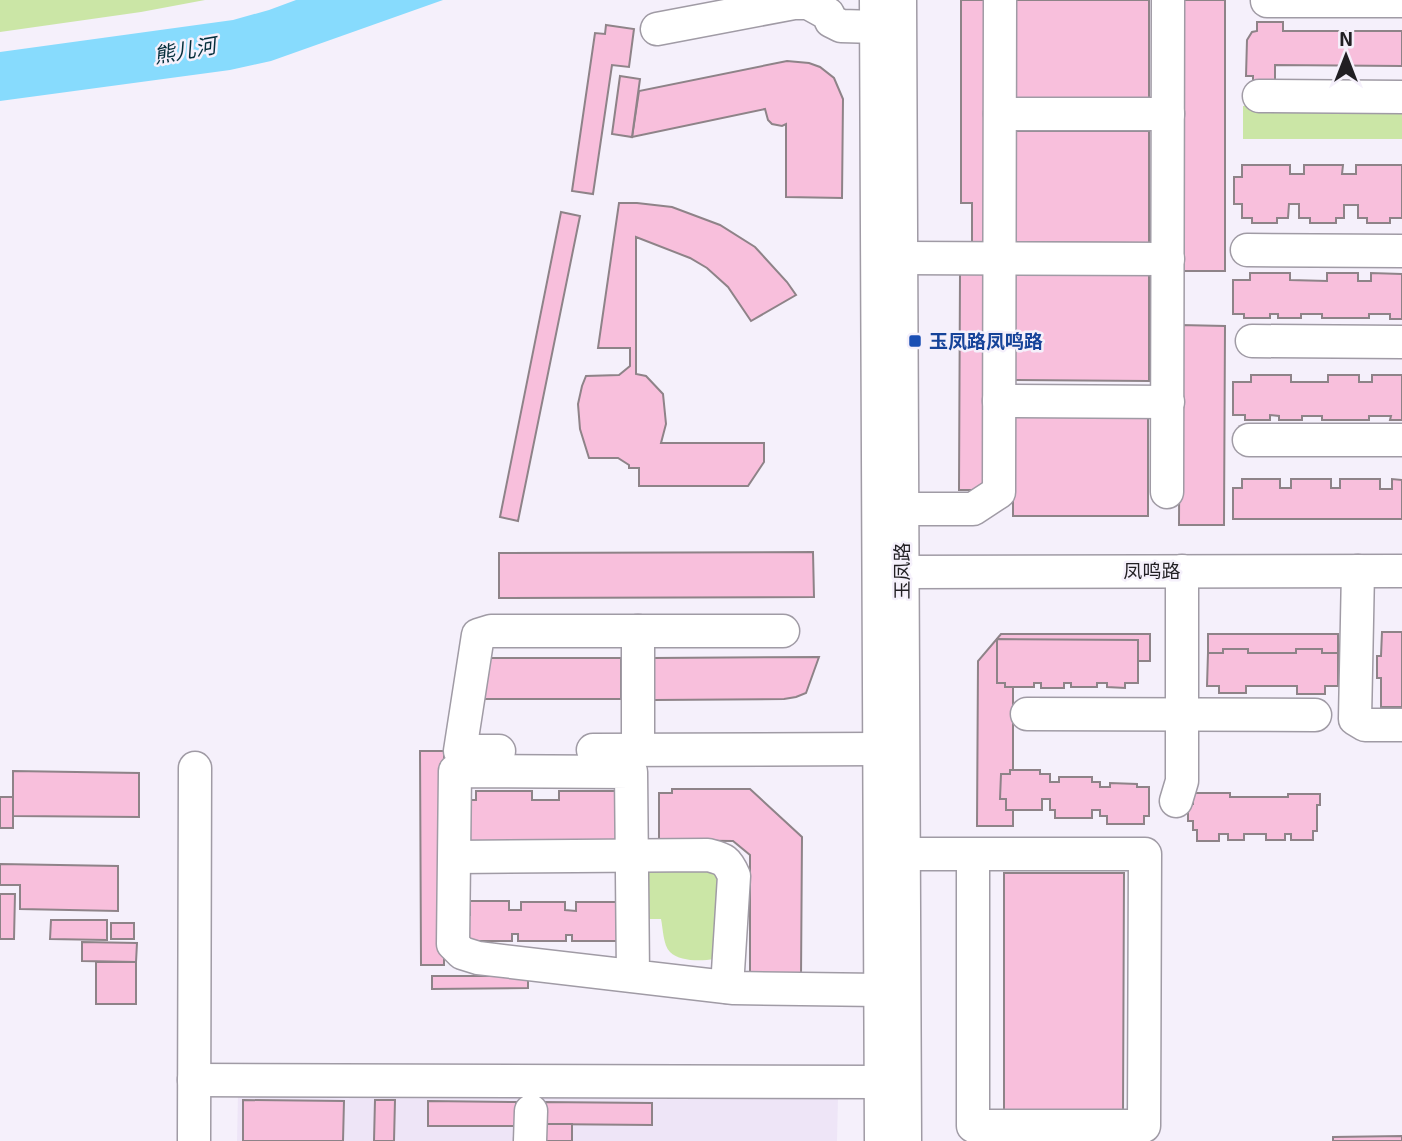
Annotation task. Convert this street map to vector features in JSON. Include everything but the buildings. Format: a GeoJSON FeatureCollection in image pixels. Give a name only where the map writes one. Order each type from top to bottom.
{"type":"FeatureCollection","features":[{"type":"Feature","properties":{"kind":"street","name":"玉凤路"},"geometry":{"type":"LineString","coordinates":[[900,0],[905,1141]]}},
{"type":"Feature","properties":{"kind":"street"},"geometry":{"type":"LineString","coordinates":[[901,509],[973,509],[999,492],[1000,1]]}},
{"type":"Feature","properties":{"kind":"street"},"geometry":{"type":"LineString","coordinates":[[1167,492],[1168,1]]}},
{"type":"Feature","properties":{"kind":"street"},"geometry":{"type":"LineString","coordinates":[[1267,1],[1402,1]]}},
{"type":"Feature","properties":{"kind":"street"},"geometry":{"type":"LineString","coordinates":[[657,29],[794,3],[808,3],[828,14],[831,21],[841,26],[876,13]]}},
{"type":"Feature","properties":{"kind":"street","name":"玉凤路"},"geometry":{"type":"LineString","coordinates":[[876,13],[881,1141]]}},
{"type":"Feature","properties":{"kind":"street"},"geometry":{"type":"LineString","coordinates":[[1259,96],[1402,97]]}},
{"type":"Feature","properties":{"kind":"street"},"geometry":{"type":"LineString","coordinates":[[1000,114],[1168,114]]}},
{"type":"Feature","properties":{"kind":"street"},"geometry":{"type":"LineString","coordinates":[[1247,250],[1402,251]]}},
{"type":"Feature","properties":{"kind":"street"},"geometry":{"type":"LineString","coordinates":[[901,258],[1168,259]]}},
{"type":"Feature","properties":{"kind":"street"},"geometry":{"type":"LineString","coordinates":[[1252,341],[1402,342]]}},
{"type":"Feature","properties":{"kind":"street"},"geometry":{"type":"LineString","coordinates":[[999,401],[1168,402]]}},
{"type":"Feature","properties":{"kind":"street"},"geometry":{"type":"LineString","coordinates":[[1249,440],[1402,440]]}},
{"type":"Feature","properties":{"kind":"street"},"geometry":{"type":"LineString","coordinates":[[1176,801],[1182,780],[1182,571]]}},
{"type":"Feature","properties":{"kind":"street"},"geometry":{"type":"LineString","coordinates":[[1358,571],[1355,719],[1365,725],[1402,725]]}},
{"type":"Feature","properties":{"kind":"street","name":"凤鸣路"},"geometry":{"type":"LineString","coordinates":[[902,572],[1402,571]]}},
{"type":"Feature","properties":{"kind":"street"},"geometry":{"type":"LineString","coordinates":[[783,631],[491,631],[478,635],[460,751],[878,749]]}},
{"type":"Feature","properties":{"kind":"street"},"geometry":{"type":"LineString","coordinates":[[638,631],[638,750]]}},
{"type":"Feature","properties":{"kind":"street"},"geometry":{"type":"LineString","coordinates":[[1027,714],[1315,715]]}},
{"type":"Feature","properties":{"kind":"street"},"geometry":{"type":"LineString","coordinates":[[194,1141],[195,768]]}},
{"type":"Feature","properties":{"kind":"street"},"geometry":{"type":"LineString","coordinates":[[632,976],[631,772],[455,771],[453,944],[462,953],[478,958],[632,976],[727,987],[880,990]]}},
{"type":"Feature","properties":{"kind":"street"},"geometry":{"type":"LineString","coordinates":[[904,854],[974,854],[1145,854],[1144,1126],[973,1126],[974,854]]}},
{"type":"Feature","properties":{"kind":"street"},"geometry":{"type":"LineString","coordinates":[[454,857],[708,855],[724,859],[734,876],[727,987]]}},
{"type":"Feature","properties":{"kind":"street"},"geometry":{"type":"LineString","coordinates":[[194,1080],[881,1082]]}},
{"type":"Feature","properties":{"kind":"shaded area"},"geometry":{"type":"Polygon","coordinates":[[[238,1092],[838,1099],[837,1141],[237,1141],[238,1092]]]}},
{"type":"Feature","properties":{"kind":"green space"},"geometry":{"type":"Polygon","coordinates":[[[0,0],[205,0],[0,32],[0,0]]]}},
{"type":"Feature","properties":{"kind":"green space"},"geometry":{"type":"Polygon","coordinates":[[[1243,106],[1402,106],[1402,139],[1243,139],[1243,106]]]}},
{"type":"Feature","properties":{"kind":"green space"},"geometry":{"type":"Polygon","coordinates":[[[699,865],[718,873],[721,880],[714,959],[691,960],[679,958],[670,952],[661,919],[641,919],[646,868],[699,865]]]}},
{"type":"Feature","properties":{"kind":"water","name":"熊儿河"},"geometry":{"type":"Polygon","coordinates":[[[296,0],[443,0],[271,61],[230,70],[0,101],[0,52],[233,20],[296,0]]]}},
{"type":"Feature","properties":{"kind":"place","name":"玉凤路凤鸣路"},"geometry":{"type":"Point","coordinates":[915,341]}}]}
